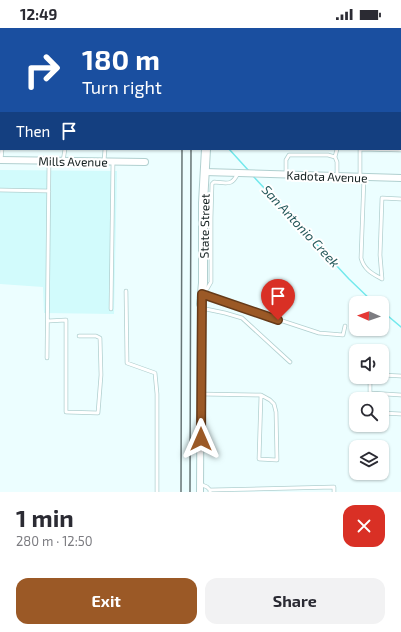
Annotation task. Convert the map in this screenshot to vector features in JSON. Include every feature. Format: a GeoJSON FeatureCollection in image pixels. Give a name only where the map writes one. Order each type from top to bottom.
{"type":"FeatureCollection","features":[{"type":"Feature","properties":{"kind":"street","name":"State Street"},"geometry":{"type":"LineString","coordinates":[[201,306],[207,266],[206,150]]}},
{"type":"Feature","properties":{"kind":"street","name":"Mills Avenue"},"geometry":{"type":"LineString","coordinates":[[1,160],[145,162]]}},
{"type":"Feature","properties":{"kind":"street","name":"Kadota Avenue"},"geometry":{"type":"LineString","coordinates":[[205,172],[401,178]]}},
{"type":"Feature","properties":{"kind":"street"},"geometry":{"type":"LineString","coordinates":[[200,492],[201,306]]}},
{"type":"Feature","properties":{"kind":"lane"},"geometry":{"type":"LineString","coordinates":[[401,72],[401,85]]}},
{"type":"Feature","properties":{"kind":"lane"},"geometry":{"type":"LineString","coordinates":[[1,160],[2,150]]}},
{"type":"Feature","properties":{"kind":"lane"},"geometry":{"type":"LineString","coordinates":[[63,161],[65,150]]}},
{"type":"Feature","properties":{"kind":"lane"},"geometry":{"type":"LineString","coordinates":[[104,161],[105,150]]}},
{"type":"Feature","properties":{"kind":"lane"},"geometry":{"type":"LineString","coordinates":[[337,150],[335,157],[337,176]]}},
{"type":"Feature","properties":{"kind":"lane"},"geometry":{"type":"LineString","coordinates":[[360,150],[362,177],[361,258],[362,263],[370,273],[382,279],[380,255],[382,198],[401,199]]}},
{"type":"Feature","properties":{"kind":"lane"},"geometry":{"type":"LineString","coordinates":[[286,174],[286,157],[289,155],[328,155],[335,157]]}},
{"type":"Feature","properties":{"kind":"lane"},"geometry":{"type":"LineString","coordinates":[[47,358],[49,160]]}},
{"type":"Feature","properties":{"kind":"lane"},"geometry":{"type":"LineString","coordinates":[[111,309],[113,161]]}},
{"type":"Feature","properties":{"kind":"lane"},"geometry":{"type":"LineString","coordinates":[[207,218],[212,184],[214,182],[232,182],[238,173]]}},
{"type":"Feature","properties":{"kind":"lane"},"geometry":{"type":"LineString","coordinates":[[0,190],[49,191]]}},
{"type":"Feature","properties":{"kind":"lane"},"geometry":{"type":"LineString","coordinates":[[126,291],[127,363],[155,373],[157,394],[157,492]]}},
{"type":"Feature","properties":{"kind":"lane"},"geometry":{"type":"LineString","coordinates":[[202,292],[319,333],[343,334],[345,326]]}},
{"type":"Feature","properties":{"kind":"lane"},"geometry":{"type":"LineString","coordinates":[[201,306],[242,318],[290,362]]}},
{"type":"Feature","properties":{"kind":"lane"},"geometry":{"type":"LineString","coordinates":[[48,320],[66,320],[66,412],[98,413],[100,338],[96,336],[79,336]]}},
{"type":"Feature","properties":{"kind":"lane"},"geometry":{"type":"LineString","coordinates":[[389,375],[401,376]]}},
{"type":"Feature","properties":{"kind":"lane"},"geometry":{"type":"LineString","coordinates":[[201,394],[260,394],[270,400],[274,404],[276,412],[277,460],[259,459],[260,394]]}},
{"type":"Feature","properties":{"kind":"lane"},"geometry":{"type":"LineString","coordinates":[[389,394],[401,394]]}},
{"type":"Feature","properties":{"kind":"lane"},"geometry":{"type":"LineString","coordinates":[[389,413],[401,414]]}},
{"type":"Feature","properties":{"kind":"lane"},"geometry":{"type":"LineString","coordinates":[[200,484],[207,487],[210,491],[334,487],[334,492]]}},
{"type":"Feature","properties":{"kind":"shaded area"},"geometry":{"type":"Polygon","coordinates":[[[0,170],[117,171],[114,314],[44,313],[43,287],[0,284],[0,170]]]}},
{"type":"Feature","properties":{"kind":"waterway","name":"San Antonio Creek"},"geometry":{"type":"LineString","coordinates":[[230,150],[249,171]]}},
{"type":"Feature","properties":{"kind":"waterway","name":"San Antonio Creek"},"geometry":{"type":"LineString","coordinates":[[253,176],[367,296]]}},
{"type":"Feature","properties":{"kind":"waterway","name":"San Antonio Creek"},"geometry":{"type":"LineString","coordinates":[[389,317],[401,327]]}},
{"type":"Feature","properties":{"kind":"railway"},"geometry":{"type":"LineString","coordinates":[[181,492],[182,150]]}},
{"type":"Feature","properties":{"kind":"railway"},"geometry":{"type":"LineString","coordinates":[[190,492],[191,150]]}},
{"type":"Feature","properties":{"kind":"route"},"geometry":{"type":"LineString","coordinates":[[201,439],[202,294],[278,320]]}}]}
